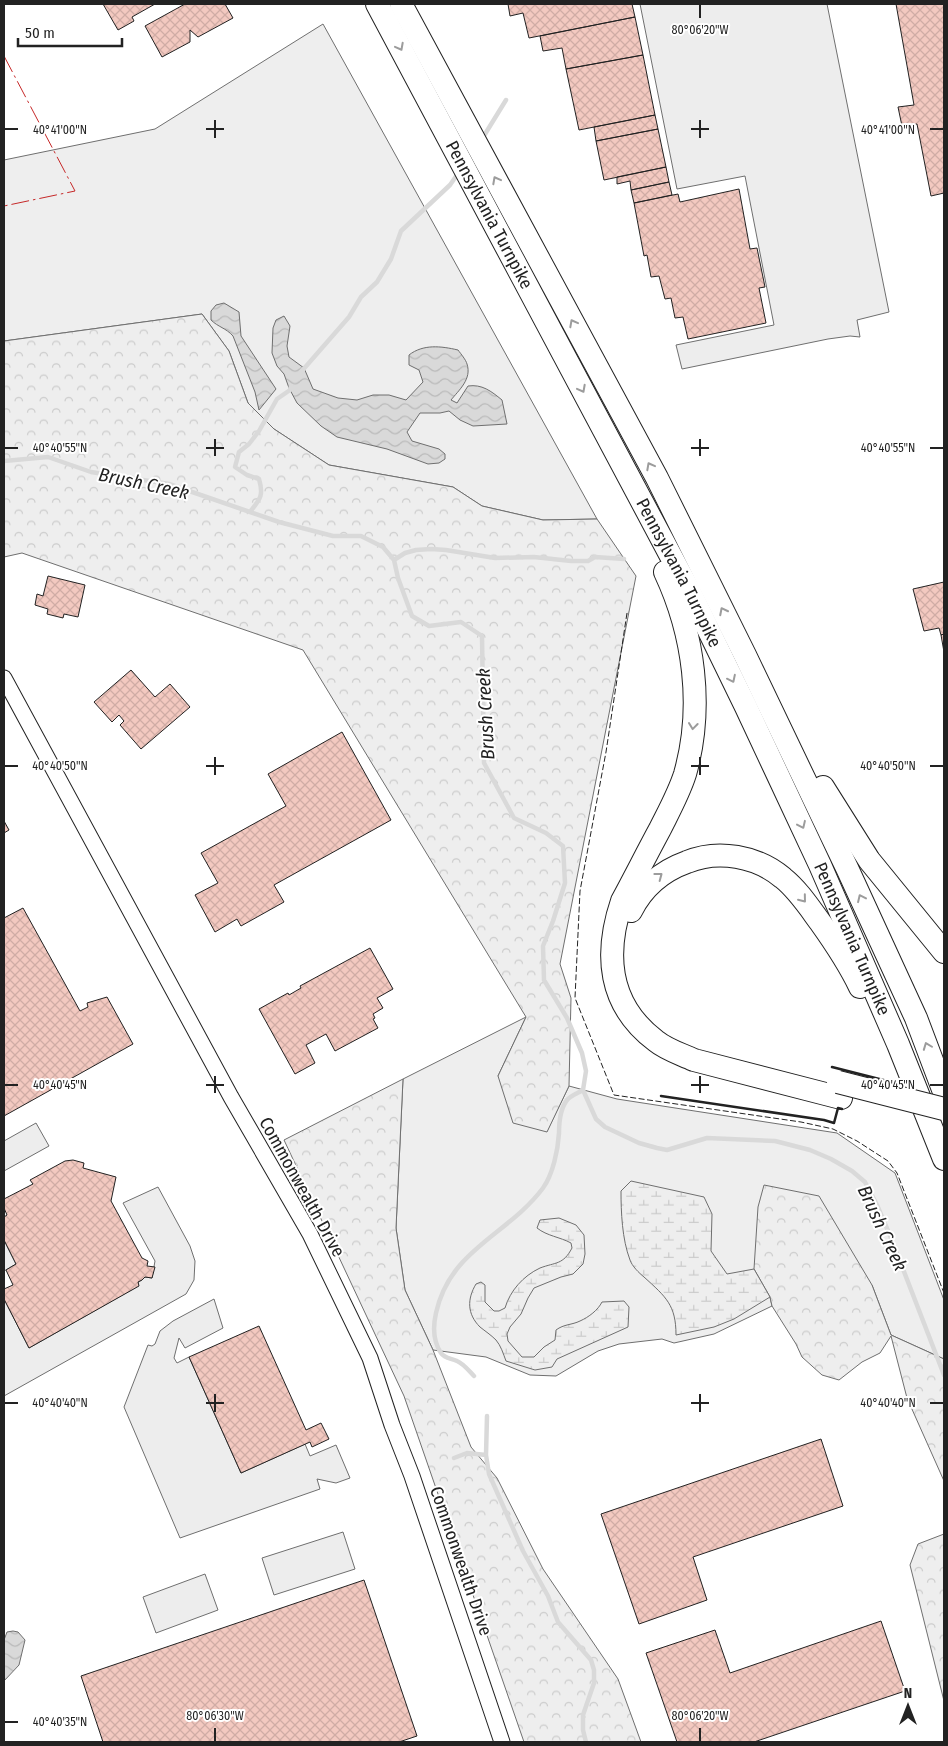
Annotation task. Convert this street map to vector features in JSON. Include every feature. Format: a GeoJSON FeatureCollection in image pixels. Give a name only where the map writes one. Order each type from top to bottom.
{"type":"FeatureCollection","features":[{"type":"Feature","properties":{"kind":"highway","name":"Pennsylvania Turnpike"},"geometry":{"type":"LineString","coordinates":[[377,4],[689,590],[820,865],[898,1044],[935,1111],[944,1158]]}},
{"type":"Feature","properties":{"kind":"highway","name":"Pennsylvania Turnpike"},"geometry":{"type":"LineString","coordinates":[[401,4],[657,478],[745,655],[847,868],[916,1018],[944,1092]]}},
{"type":"Feature","properties":{"kind":"highway"},"geometry":{"type":"LineString","coordinates":[[637,495],[641,519],[669,579],[681,613],[690,646],[695,694],[690,746],[684,774],[675,800],[622,901],[617,917],[613,933],[611,963],[617,990],[629,1014],[640,1027],[657,1042],[694,1060],[935,1111]]}},
{"type":"Feature","properties":{"kind":"highway"},"geometry":{"type":"LineString","coordinates":[[745,655],[848,829],[879,873],[944,952]]}},
{"type":"Feature","properties":{"kind":"highway"},"geometry":{"type":"LineString","coordinates":[[935,1111],[882,1032],[835,942],[802,898],[783,878],[766,867],[750,860],[731,855],[713,855],[693,859],[674,867],[658,876],[644,889],[630,913],[622,942],[624,974],[646,1016],[657,1027],[686,1045],[839,1090],[944,1124]]}},
{"type":"Feature","properties":{"kind":"street","name":"Commonwealth Drive"},"geometry":{"type":"LineString","coordinates":[[4,678],[217,1073],[310,1234],[370,1358],[502,1742]]}},
{"type":"Feature","properties":{"kind":"green space"},"geometry":{"type":"Polygon","coordinates":[[[323,24],[597,519],[543,520],[482,506],[453,487],[329,465],[274,429],[248,403],[229,351],[202,314],[4,341],[4,160],[155,129],[323,24]]]}},
{"type":"Feature","properties":{"kind":"green space"},"geometry":{"type":"Polygon","coordinates":[[[202,314],[229,351],[248,403],[274,429],[329,465],[453,487],[482,506],[543,520],[597,519],[636,576],[560,964],[571,998],[569,1086],[547,1132],[513,1123],[498,1076],[526,1017],[303,650],[22,553],[4,557],[4,341],[202,314]]]}},
{"type":"Feature","properties":{"kind":"green space"},"geometry":{"type":"Polygon","coordinates":[[[526,1017],[498,1076],[547,1131],[569,1086],[617,1099],[837,1133],[895,1173],[944,1300],[944,1359],[891,1335],[872,1285],[770,1297],[772,1306],[714,1334],[674,1343],[662,1339],[619,1344],[598,1351],[556,1376],[530,1375],[486,1357],[433,1350],[405,1290],[396,1228],[403,1079],[526,1017]]]}},
{"type":"Feature","properties":{"kind":"green space"},"geometry":{"type":"Polygon","coordinates":[[[403,1079],[396,1228],[405,1290],[433,1350],[471,1447],[497,1478],[543,1569],[618,1679],[641,1742],[524,1742],[404,1396],[284,1140],[403,1079]]]}},
{"type":"Feature","properties":{"kind":"green space"},"geometry":{"type":"Polygon","coordinates":[[[631,1181],[704,1197],[712,1214],[711,1251],[727,1274],[754,1269],[770,1297],[734,1319],[714,1327],[676,1335],[674,1316],[668,1302],[634,1267],[627,1252],[621,1208],[621,1191],[631,1181]]]}},
{"type":"Feature","properties":{"kind":"green space"},"geometry":{"type":"Polygon","coordinates":[[[764,1185],[819,1196],[872,1285],[891,1335],[944,1359],[944,1481],[907,1398],[891,1336],[880,1353],[862,1362],[839,1380],[822,1375],[802,1357],[772,1306],[770,1297],[754,1269],[758,1207],[764,1185]]]}},
{"type":"Feature","properties":{"kind":"green space"},"geometry":{"type":"Polygon","coordinates":[[[559,1218],[576,1225],[584,1235],[585,1254],[583,1264],[573,1274],[534,1288],[521,1314],[510,1327],[507,1334],[508,1341],[522,1357],[534,1357],[555,1340],[556,1330],[587,1317],[602,1302],[624,1301],[629,1307],[628,1327],[557,1359],[552,1367],[535,1370],[506,1361],[498,1342],[480,1327],[473,1317],[470,1301],[476,1284],[481,1282],[485,1285],[485,1302],[494,1311],[499,1311],[505,1308],[514,1290],[528,1275],[540,1268],[562,1260],[572,1248],[571,1243],[537,1228],[540,1220],[559,1218]]]}},
{"type":"Feature","properties":{"kind":"green space"},"geometry":{"type":"Polygon","coordinates":[[[944,1534],[944,1701],[910,1565],[918,1544],[944,1534]]]}},
{"type":"Feature","properties":{"kind":"shaded area"},"geometry":{"type":"Polygon","coordinates":[[[640,4],[827,4],[889,312],[857,320],[860,337],[850,336],[828,339],[682,369],[676,345],[774,325],[745,176],[677,189],[640,4]]]}},
{"type":"Feature","properties":{"kind":"shaded area"},"geometry":{"type":"Polygon","coordinates":[[[36,1123],[49,1146],[4,1171],[4,1141],[36,1123]]]}},
{"type":"Feature","properties":{"kind":"shaded area"},"geometry":{"type":"Polygon","coordinates":[[[158,1187],[190,1246],[195,1261],[194,1280],[186,1294],[4,1396],[4,1299],[29,1348],[138,1286],[138,1282],[145,1277],[152,1278],[155,1261],[123,1203],[158,1187]]]}},
{"type":"Feature","properties":{"kind":"shaded area"},"geometry":{"type":"Polygon","coordinates":[[[4,1240],[16,1264],[4,1271],[4,1240]]]}},
{"type":"Feature","properties":{"kind":"shaded area"},"geometry":{"type":"Polygon","coordinates":[[[214,1299],[223,1328],[185,1348],[179,1338],[174,1358],[177,1363],[189,1357],[241,1473],[305,1444],[310,1456],[336,1445],[350,1478],[336,1483],[317,1479],[320,1489],[180,1538],[124,1407],[148,1345],[152,1346],[155,1344],[160,1331],[173,1321],[214,1299]]]}},
{"type":"Feature","properties":{"kind":"shaded area"},"geometry":{"type":"Polygon","coordinates":[[[343,1532],[355,1569],[274,1595],[262,1558],[343,1532]]]}},
{"type":"Feature","properties":{"kind":"shaded area"},"geometry":{"type":"Polygon","coordinates":[[[205,1574],[218,1610],[156,1633],[143,1597],[205,1574]]]}},
{"type":"Feature","properties":{"kind":"water"},"geometry":{"type":"Polygon","coordinates":[[[224,303],[239,312],[241,336],[276,389],[259,410],[255,392],[233,336],[211,320],[211,311],[216,305],[224,303]]]}},
{"type":"Feature","properties":{"kind":"water"},"geometry":{"type":"Polygon","coordinates":[[[284,316],[290,326],[287,346],[289,357],[304,368],[313,389],[338,398],[357,400],[373,395],[389,395],[406,400],[423,382],[419,370],[409,365],[409,355],[414,351],[426,348],[439,347],[458,350],[466,361],[468,375],[464,384],[451,400],[457,403],[468,386],[478,386],[486,389],[502,400],[507,424],[473,426],[460,420],[449,411],[420,413],[407,432],[412,441],[439,449],[445,454],[445,459],[439,463],[428,464],[387,449],[337,437],[321,426],[297,403],[284,374],[277,366],[272,353],[273,328],[276,320],[284,316]]]}},
{"type":"Feature","properties":{"kind":"water"},"geometry":{"type":"Polygon","coordinates":[[[7,1632],[18,1632],[25,1640],[19,1665],[4,1681],[4,1640],[7,1632]]]}},
{"type":"Feature","properties":{"kind":"building"},"geometry":{"type":"Polygon","coordinates":[[[103,4],[155,4],[132,17],[134,21],[118,30],[103,4]]]}},
{"type":"Feature","properties":{"kind":"building"},"geometry":{"type":"Polygon","coordinates":[[[185,4],[225,4],[233,18],[198,37],[190,30],[190,42],[162,57],[145,26],[185,4]]]}},
{"type":"Feature","properties":{"kind":"building"},"geometry":{"type":"Polygon","coordinates":[[[508,4],[632,4],[635,17],[529,38],[523,13],[510,16],[508,4]]]}},
{"type":"Feature","properties":{"kind":"building"},"geometry":{"type":"Polygon","coordinates":[[[896,4],[944,4],[944,193],[931,196],[917,124],[902,126],[898,107],[914,105],[896,4]]]}},
{"type":"Feature","properties":{"kind":"building"},"geometry":{"type":"Polygon","coordinates":[[[635,17],[643,55],[566,69],[562,48],[543,51],[540,36],[635,17]]]}},
{"type":"Feature","properties":{"kind":"building"},"geometry":{"type":"Polygon","coordinates":[[[643,55],[655,115],[579,130],[566,69],[643,55]]]}},
{"type":"Feature","properties":{"kind":"building"},"geometry":{"type":"Polygon","coordinates":[[[655,115],[658,129],[596,141],[594,127],[655,115]]]}},
{"type":"Feature","properties":{"kind":"building"},"geometry":{"type":"Polygon","coordinates":[[[658,129],[666,167],[604,180],[596,141],[658,129]]]}},
{"type":"Feature","properties":{"kind":"building"},"geometry":{"type":"Polygon","coordinates":[[[666,167],[669,182],[631,190],[630,181],[617,184],[617,177],[666,167]]]}},
{"type":"Feature","properties":{"kind":"building"},"geometry":{"type":"Polygon","coordinates":[[[669,182],[672,195],[634,203],[631,190],[669,182]]]}},
{"type":"Feature","properties":{"kind":"building"},"geometry":{"type":"Polygon","coordinates":[[[739,189],[750,249],[757,248],[765,287],[759,288],[766,323],[688,339],[683,317],[675,318],[671,298],[665,299],[659,276],[651,277],[647,255],[644,256],[634,203],[678,194],[680,202],[739,189]]]}},
{"type":"Feature","properties":{"kind":"building"},"geometry":{"type":"Polygon","coordinates":[[[48,576],[85,585],[78,617],[64,614],[63,618],[47,614],[48,609],[35,605],[37,594],[43,596],[48,576]]]}},
{"type":"Feature","properties":{"kind":"building"},"geometry":{"type":"Polygon","coordinates":[[[944,582],[944,634],[941,635],[939,628],[924,631],[913,589],[944,582]]]}},
{"type":"Feature","properties":{"kind":"building"},"geometry":{"type":"Polygon","coordinates":[[[944,634],[944,652],[941,635],[944,634]]]}},
{"type":"Feature","properties":{"kind":"building"},"geometry":{"type":"Polygon","coordinates":[[[131,670],[155,697],[170,684],[190,707],[141,749],[120,725],[124,721],[119,715],[112,722],[94,702],[131,670]]]}},
{"type":"Feature","properties":{"kind":"building"},"geometry":{"type":"Polygon","coordinates":[[[342,732],[391,820],[274,885],[284,902],[241,926],[237,919],[215,932],[195,895],[218,883],[201,853],[286,806],[268,774],[342,732]]]}},
{"type":"Feature","properties":{"kind":"building"},"geometry":{"type":"Polygon","coordinates":[[[4,821],[9,830],[4,833],[4,821]]]}},
{"type":"Feature","properties":{"kind":"building"},"geometry":{"type":"Polygon","coordinates":[[[23,908],[80,1011],[88,1007],[87,1003],[107,997],[133,1044],[4,1116],[4,918],[23,908]]]}},
{"type":"Feature","properties":{"kind":"building"},"geometry":{"type":"Polygon","coordinates":[[[370,948],[393,989],[377,998],[383,1008],[373,1014],[375,1018],[373,1019],[378,1028],[335,1051],[326,1034],[306,1045],[315,1063],[295,1074],[259,1009],[288,993],[289,995],[301,988],[300,986],[370,948]]]}},
{"type":"Feature","properties":{"kind":"building"},"geometry":{"type":"Polygon","coordinates":[[[73,1160],[84,1163],[83,1168],[116,1177],[111,1201],[142,1258],[148,1261],[147,1266],[155,1267],[152,1278],[145,1277],[138,1282],[139,1286],[29,1348],[4,1299],[4,1289],[13,1285],[6,1270],[16,1264],[4,1240],[4,1217],[7,1215],[4,1208],[4,1199],[33,1184],[30,1180],[65,1161],[73,1160]]]}},
{"type":"Feature","properties":{"kind":"building"},"geometry":{"type":"Polygon","coordinates":[[[259,1326],[306,1430],[321,1423],[329,1439],[312,1447],[310,1442],[241,1473],[189,1357],[259,1326]]]}},
{"type":"Feature","properties":{"kind":"building"},"geometry":{"type":"Polygon","coordinates":[[[821,1439],[843,1506],[693,1557],[707,1600],[639,1624],[601,1514],[821,1439]]]}},
{"type":"Feature","properties":{"kind":"building"},"geometry":{"type":"Polygon","coordinates":[[[364,1580],[417,1736],[399,1742],[103,1742],[81,1676],[364,1580]]]}},
{"type":"Feature","properties":{"kind":"building"},"geometry":{"type":"Polygon","coordinates":[[[881,1621],[905,1691],[754,1742],[677,1742],[646,1653],[715,1630],[730,1673],[881,1621]]]}},
{"type":"Feature","properties":{"kind":"waterway"},"geometry":{"type":"LineString","coordinates":[[482,139],[506,100]]}},
{"type":"Feature","properties":{"kind":"waterway"},"geometry":{"type":"LineString","coordinates":[[301,372],[349,317],[361,297],[377,282],[391,259],[401,231],[450,185],[459,172]]}},
{"type":"Feature","properties":{"kind":"waterway"},"geometry":{"type":"LineString","coordinates":[[250,512],[260,497],[259,479],[247,475],[235,467],[239,452],[249,444],[259,431],[277,399],[290,390],[291,386]]}},
{"type":"Feature","properties":{"kind":"waterway","name":"Brush Creek"},"geometry":{"type":"LineString","coordinates":[[4,461],[48,457],[91,472],[169,484],[279,522],[333,536],[361,536],[383,547],[394,560],[398,578],[412,616],[429,626],[461,622],[482,636],[484,763],[514,818],[546,833],[563,846],[565,883],[543,946],[544,980],[567,1018],[582,1053],[586,1071],[583,1090],[596,1119],[605,1127],[639,1143],[657,1148],[667,1150],[707,1138],[775,1141],[810,1150],[852,1171],[865,1182],[877,1205],[944,1375]]}},
{"type":"Feature","properties":{"kind":"waterway"},"geometry":{"type":"LineString","coordinates":[[394,560],[405,553],[431,549],[495,558],[534,557],[571,561],[588,561],[595,557],[624,559]]}},
{"type":"Feature","properties":{"kind":"waterway"},"geometry":{"type":"LineString","coordinates":[[474,1376],[460,1362],[443,1355],[436,1344],[434,1333],[435,1318],[443,1291],[454,1273],[467,1258],[529,1204],[543,1188],[550,1176],[556,1154],[561,1112],[568,1099],[583,1090]]}},
{"type":"Feature","properties":{"kind":"waterway"},"geometry":{"type":"LineString","coordinates":[[487,1416],[486,1455],[489,1474],[523,1551],[548,1596],[558,1622],[591,1660],[594,1670],[594,1683],[583,1715],[583,1730],[586,1742]]}},
{"type":"Feature","properties":{"kind":"waterway"},"geometry":{"type":"LineString","coordinates":[[454,1458],[467,1453],[486,1455]]}},
{"type":"Feature","properties":{"kind":"fence"},"geometry":{"type":"LineString","coordinates":[[627,613],[606,752],[580,891],[575,998],[614,1095],[801,1122],[833,1129],[857,1141],[888,1161],[897,1173],[944,1293]]}},
{"type":"Feature","properties":{"kind":"wall"},"geometry":{"type":"LineString","coordinates":[[832,1067],[899,1084]]}},
{"type":"Feature","properties":{"kind":"wall"},"geometry":{"type":"LineString","coordinates":[[661,1096],[834,1123],[838,1108],[842,1109]]}},
{"type":"Feature","properties":{"kind":"power"},"geometry":{"type":"LineString","coordinates":[[4,56],[75,191],[4,206]]}}]}
